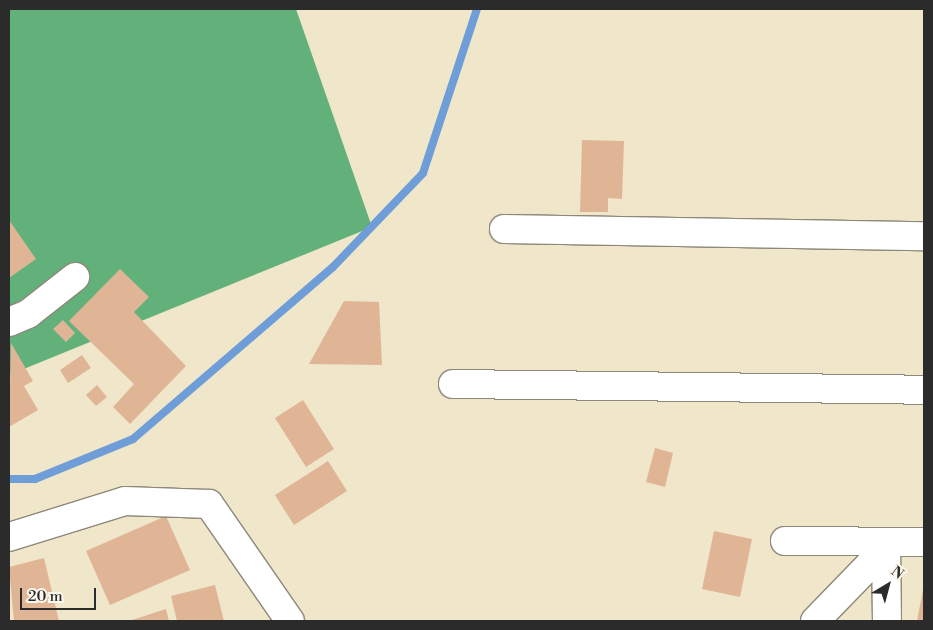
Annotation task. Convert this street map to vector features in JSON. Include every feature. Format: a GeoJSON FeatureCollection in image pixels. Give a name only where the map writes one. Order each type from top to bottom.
{"type":"FeatureCollection","features":[{"type":"Feature","properties":{"kind":"street"},"geometry":{"type":"LineString","coordinates":[[504,229],[924,236]]}},
{"type":"Feature","properties":{"kind":"street"},"geometry":{"type":"LineString","coordinates":[[9,322],[28,314],[75,277]]}},
{"type":"Feature","properties":{"kind":"street"},"geometry":{"type":"LineString","coordinates":[[453,384],[924,390]]}},
{"type":"Feature","properties":{"kind":"street"},"geometry":{"type":"LineString","coordinates":[[9,537],[125,501],[209,504],[290,621]]}},
{"type":"Feature","properties":{"kind":"street"},"geometry":{"type":"LineString","coordinates":[[785,541],[886,545],[924,542]]}},
{"type":"Feature","properties":{"kind":"street"},"geometry":{"type":"LineString","coordinates":[[815,621],[886,545]]}},
{"type":"Feature","properties":{"kind":"street"},"geometry":{"type":"LineString","coordinates":[[886,545],[887,621]]}},
{"type":"Feature","properties":{"kind":"green space"},"geometry":{"type":"Polygon","coordinates":[[[9,9],[296,9],[372,227],[9,375],[9,9]]]}},
{"type":"Feature","properties":{"kind":"building"},"geometry":{"type":"Polygon","coordinates":[[[582,140],[624,141],[622,199],[608,198],[608,212],[580,212],[582,140]]]}},
{"type":"Feature","properties":{"kind":"building"},"geometry":{"type":"Polygon","coordinates":[[[9,220],[36,259],[9,278],[9,220]]]}},
{"type":"Feature","properties":{"kind":"building"},"geometry":{"type":"Polygon","coordinates":[[[120,269],[149,297],[134,312],[186,366],[130,424],[113,407],[134,384],[69,321],[120,269]]]}},
{"type":"Feature","properties":{"kind":"building"},"geometry":{"type":"Polygon","coordinates":[[[344,301],[379,302],[382,365],[309,364],[344,301]]]}},
{"type":"Feature","properties":{"kind":"building"},"geometry":{"type":"Polygon","coordinates":[[[63,320],[75,333],[66,342],[53,329],[63,320]]]}},
{"type":"Feature","properties":{"kind":"building"},"geometry":{"type":"Polygon","coordinates":[[[11,343],[33,381],[24,386],[38,410],[9,427],[11,343]]]}},
{"type":"Feature","properties":{"kind":"building"},"geometry":{"type":"Polygon","coordinates":[[[82,355],[91,368],[68,383],[60,370],[82,355]]]}},
{"type":"Feature","properties":{"kind":"building"},"geometry":{"type":"Polygon","coordinates":[[[97,385],[107,397],[96,406],[86,395],[97,385]]]}},
{"type":"Feature","properties":{"kind":"building"},"geometry":{"type":"Polygon","coordinates":[[[303,400],[334,449],[306,467],[275,418],[303,400]]]}},
{"type":"Feature","properties":{"kind":"building"},"geometry":{"type":"Polygon","coordinates":[[[655,448],[673,453],[665,487],[646,482],[655,448]]]}},
{"type":"Feature","properties":{"kind":"building"},"geometry":{"type":"Polygon","coordinates":[[[328,461],[347,491],[294,525],[275,495],[328,461]]]}},
{"type":"Feature","properties":{"kind":"building"},"geometry":{"type":"Polygon","coordinates":[[[166,516],[190,570],[110,605],[86,551],[166,516]]]}},
{"type":"Feature","properties":{"kind":"building"},"geometry":{"type":"Polygon","coordinates":[[[714,531],[752,539],[740,597],[702,589],[714,531]]]}},
{"type":"Feature","properties":{"kind":"building"},"geometry":{"type":"Polygon","coordinates":[[[44,558],[59,621],[14,621],[9,567],[44,558]]]}},
{"type":"Feature","properties":{"kind":"building"},"geometry":{"type":"Polygon","coordinates":[[[924,584],[924,621],[917,621],[924,584]]]}},
{"type":"Feature","properties":{"kind":"building"},"geometry":{"type":"Polygon","coordinates":[[[215,585],[224,621],[177,621],[171,596],[215,585]]]}},
{"type":"Feature","properties":{"kind":"building"},"geometry":{"type":"Polygon","coordinates":[[[166,609],[169,621],[129,621],[166,609]]]}},
{"type":"Feature","properties":{"kind":"waterway"},"geometry":{"type":"LineString","coordinates":[[9,479],[35,479],[133,439],[333,267],[423,173],[477,9]]}}]}
